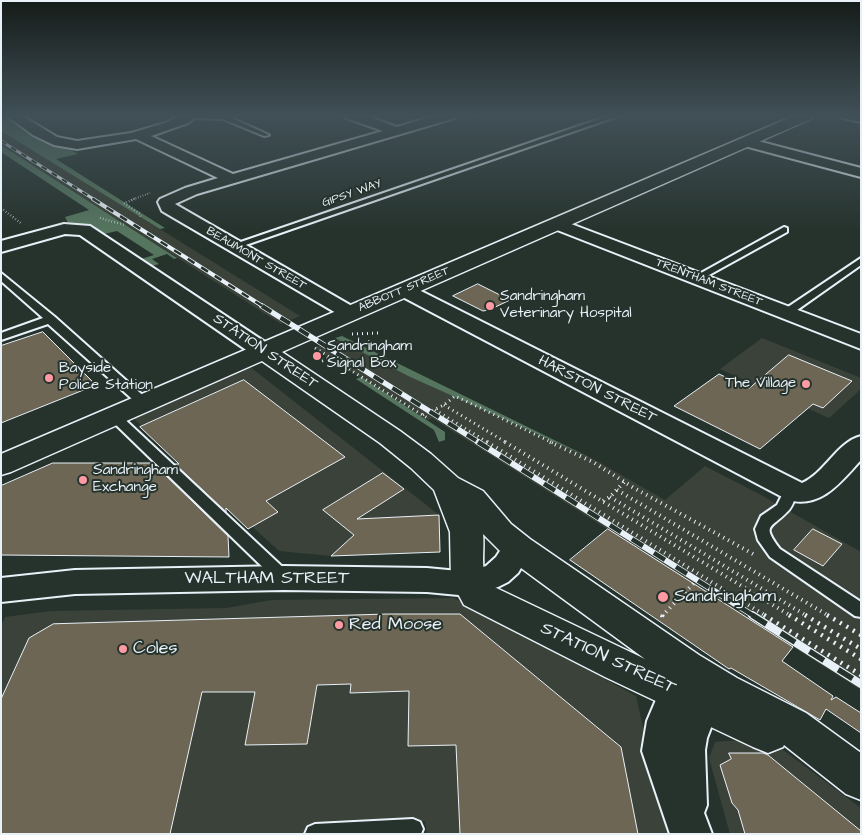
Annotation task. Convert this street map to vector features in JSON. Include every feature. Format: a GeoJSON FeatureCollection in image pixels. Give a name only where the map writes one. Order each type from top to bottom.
{"type":"FeatureCollection","features":[{"type":"Feature","properties":{"kind":"street"},"geometry":{"type":"LineString","coordinates":[[177,154],[231,180],[319,154]]}},
{"type":"Feature","properties":{"kind":"street","name":"ABBOTT STREET"},"geometry":{"type":"LineString","coordinates":[[1,465],[719,154]]}},
{"type":"Feature","properties":{"kind":"street"},"geometry":{"type":"LineString","coordinates":[[790,154],[861,173]]}},
{"type":"Feature","properties":{"kind":"street","name":"BEAUMONT STREET"},"geometry":{"type":"LineString","coordinates":[[231,180],[186,193],[166,202],[168,208],[350,313]]}},
{"type":"Feature","properties":{"kind":"street","name":"TRENTHAM STREET"},"geometry":{"type":"LineString","coordinates":[[558,224],[861,342]]}},
{"type":"Feature","properties":{"kind":"street","name":"STATION STREET"},"geometry":{"type":"LineString","coordinates":[[5,241],[64,229],[76,228],[87,231],[390,437],[421,461],[447,485],[472,499],[512,543],[692,690]]}},
{"type":"Feature","properties":{"kind":"street","name":"HARSTON STREET"},"geometry":{"type":"LineString","coordinates":[[404,290],[791,490]]}},
{"type":"Feature","properties":{"kind":"street"},"geometry":{"type":"LineString","coordinates":[[791,490],[803,494],[819,488],[861,444]]}},
{"type":"Feature","properties":{"kind":"street","name":"STATION STREET"},"geometry":{"type":"LineString","coordinates":[[447,485],[464,525],[467,541],[468,569],[474,591],[486,600],[692,690],[791,726],[854,774]]}},
{"type":"Feature","properties":{"kind":"street"},"geometry":{"type":"LineString","coordinates":[[468,569],[484,544],[512,543]]}},
{"type":"Feature","properties":{"kind":"street","name":"WALTHAM STREET"},"geometry":{"type":"LineString","coordinates":[[3,593],[75,582],[284,578],[420,580],[468,569]]}},
{"type":"Feature","properties":{"kind":"street"},"geometry":{"type":"LineString","coordinates":[[689,828],[687,744],[690,731],[692,690]]}},
{"type":"Feature","properties":{"kind":"lane","name":"GIPSY WAY"},"geometry":{"type":"LineString","coordinates":[[234,246],[504,154]]}},
{"type":"Feature","properties":{"kind":"lane"},"geometry":{"type":"LineString","coordinates":[[697,278],[784,230]]}},
{"type":"Feature","properties":{"kind":"lane"},"geometry":{"type":"LineString","coordinates":[[786,313],[861,262]]}},
{"type":"Feature","properties":{"kind":"lane"},"geometry":{"type":"LineString","coordinates":[[1,276],[144,403]]}},
{"type":"Feature","properties":{"kind":"lane"},"geometry":{"type":"LineString","coordinates":[[1,337],[51,319]]}},
{"type":"Feature","properties":{"kind":"lane"},"geometry":{"type":"LineString","coordinates":[[114,416],[284,578]]}},
{"type":"Feature","properties":{"kind":"lane"},"geometry":{"type":"LineString","coordinates":[[791,490],[783,508],[766,520],[762,529],[765,540],[775,553],[861,611]]}},
{"type":"Feature","properties":{"kind":"lane"},"geometry":{"type":"LineString","coordinates":[[315,834],[413,830]]}},
{"type":"Feature","properties":{"kind":"path"},"geometry":{"type":"LineString","coordinates":[[125,204],[140,214],[141,217]]}},
{"type":"Feature","properties":{"kind":"path"},"geometry":{"type":"LineString","coordinates":[[95,216],[125,226]]}},
{"type":"Feature","properties":{"kind":"path"},"geometry":{"type":"LineString","coordinates":[[313,347],[332,357],[357,376],[379,386],[429,419]]}},
{"type":"Feature","properties":{"kind":"path"},"geometry":{"type":"LineString","coordinates":[[322,361],[332,357]]}},
{"type":"Feature","properties":{"kind":"path"},"geometry":{"type":"LineString","coordinates":[[423,414],[444,405],[455,396],[593,462],[624,482],[756,556]]}},
{"type":"Feature","properties":{"kind":"path"},"geometry":{"type":"LineString","coordinates":[[444,405],[603,500],[861,659]]}},
{"type":"Feature","properties":{"kind":"path"},"geometry":{"type":"LineString","coordinates":[[435,410],[861,675]]}},
{"type":"Feature","properties":{"kind":"path"},"geometry":{"type":"LineString","coordinates":[[603,500],[610,497],[624,482]]}},
{"type":"Feature","properties":{"kind":"path"},"geometry":{"type":"LineString","coordinates":[[616,490],[861,634]]}},
{"type":"Feature","properties":{"kind":"path"},"geometry":{"type":"LineString","coordinates":[[610,497],[861,649]]}},
{"type":"Feature","properties":{"kind":"path"},"geometry":{"type":"LineString","coordinates":[[664,622],[662,615],[694,583]]}},
{"type":"Feature","properties":{"kind":"shaded area"},"geometry":{"type":"Polygon","coordinates":[[[15,154],[38,154],[300,316],[281,324],[15,154]]]}},
{"type":"Feature","properties":{"kind":"shaded area"},"geometry":{"type":"Polygon","coordinates":[[[335,338],[408,376],[595,460],[665,500],[705,466],[761,495],[861,552],[861,690],[432,418],[428,420],[314,348],[335,338]]]}},
{"type":"Feature","properties":{"kind":"shaded area","name":"The Village"},"geometry":{"type":"Polygon","coordinates":[[[762,338],[861,378],[861,389],[829,418],[720,369],[762,338]]]}},
{"type":"Feature","properties":{"kind":"shaded area"},"geometry":{"type":"Polygon","coordinates":[[[249,366],[439,515],[440,552],[331,556],[279,551],[133,418],[249,366]]]}},
{"type":"Feature","properties":{"kind":"shaded area"},"geometry":{"type":"Polygon","coordinates":[[[454,598],[636,696],[667,834],[427,834],[425,821],[382,823],[294,834],[1,834],[1,626],[5,617],[51,611],[226,608],[272,600],[454,598]]]}},
{"type":"Feature","properties":{"kind":"shaded area"},"geometry":{"type":"Polygon","coordinates":[[[767,738],[861,808],[861,834],[730,834],[709,758],[715,742],[767,738]]]}},
{"type":"Feature","properties":{"kind":"green space"},"geometry":{"type":"Polygon","coordinates":[[[4,154],[15,154],[177,258],[174,259],[167,254],[152,259],[159,264],[152,266],[141,259],[154,255],[117,231],[104,234],[90,226],[68,223],[65,217],[89,210],[4,154]]]}},
{"type":"Feature","properties":{"kind":"green space"},"geometry":{"type":"Polygon","coordinates":[[[38,154],[78,154],[56,159],[165,228],[160,229],[38,154]]]}},
{"type":"Feature","properties":{"kind":"green space"},"geometry":{"type":"Polygon","coordinates":[[[342,336],[595,460],[408,376],[335,338],[342,336]]]}},
{"type":"Feature","properties":{"kind":"green space"},"geometry":{"type":"Polygon","coordinates":[[[361,377],[445,432],[445,440],[439,442],[434,430],[356,379],[361,377]]]}},
{"type":"Feature","properties":{"kind":"building","name":"Sandringham Veterinary Hospital"},"geometry":{"type":"Polygon","coordinates":[[[478,284],[510,300],[483,311],[453,296],[478,284]]]}},
{"type":"Feature","properties":{"kind":"building","name":"Bayside Police Station"},"geometry":{"type":"Polygon","coordinates":[[[43,332],[96,385],[1,423],[1,346],[43,332]]]}},
{"type":"Feature","properties":{"kind":"building"},"geometry":{"type":"Polygon","coordinates":[[[789,355],[852,381],[823,408],[813,404],[760,449],[674,406],[719,374],[749,388],[789,355]]]}},
{"type":"Feature","properties":{"kind":"building"},"geometry":{"type":"Polygon","coordinates":[[[244,380],[345,457],[266,501],[278,512],[248,529],[226,508],[226,512],[175,464],[179,464],[140,427],[244,380]]]}},
{"type":"Feature","properties":{"kind":"building"},"geometry":{"type":"Polygon","coordinates":[[[53,463],[153,463],[228,536],[229,557],[1,555],[1,486],[53,463]]]}},
{"type":"Feature","properties":{"kind":"building"},"geometry":{"type":"Polygon","coordinates":[[[383,473],[404,489],[357,519],[439,515],[440,552],[331,556],[354,535],[323,510],[383,473]]]}},
{"type":"Feature","properties":{"kind":"building"},"geometry":{"type":"Polygon","coordinates":[[[608,529],[793,647],[782,661],[833,696],[831,700],[836,697],[861,713],[861,733],[826,709],[820,720],[731,668],[729,669],[570,560],[608,529]]]}},
{"type":"Feature","properties":{"kind":"building"},"geometry":{"type":"Polygon","coordinates":[[[813,529],[842,544],[823,566],[794,550],[813,529]]]}},
{"type":"Feature","properties":{"kind":"building"},"geometry":{"type":"Polygon","coordinates":[[[388,614],[460,614],[621,747],[638,834],[460,834],[456,745],[408,746],[409,691],[350,693],[351,684],[317,685],[307,744],[245,745],[255,692],[202,692],[170,834],[1,834],[1,699],[29,638],[53,624],[388,614]]]}},
{"type":"Feature","properties":{"kind":"building"},"geometry":{"type":"Polygon","coordinates":[[[729,753],[763,753],[768,755],[861,831],[861,834],[745,834],[738,810],[732,803],[720,765],[731,759],[729,753]]]}},
{"type":"Feature","properties":{"kind":"railway"},"geometry":{"type":"LineString","coordinates":[[22,154],[95,200]]}},
{"type":"Feature","properties":{"kind":"railway"},"geometry":{"type":"LineString","coordinates":[[93,199],[264,307]]}},
{"type":"Feature","properties":{"kind":"railway"},"geometry":{"type":"LineString","coordinates":[[262,306],[480,443]]}},
{"type":"Feature","properties":{"kind":"railway"},"geometry":{"type":"LineString","coordinates":[[478,442],[754,616]]}},
{"type":"Feature","properties":{"kind":"railway"},"geometry":{"type":"LineString","coordinates":[[752,615],[861,684]]}},
{"type":"Feature","properties":{"kind":"place","name":"Sandringham Veterinary Hospital"},"geometry":{"type":"Point","coordinates":[490,306]}},
{"type":"Feature","properties":{"kind":"place","name":"Sandringham Signal Box"},"geometry":{"type":"Point","coordinates":[317,356]}},
{"type":"Feature","properties":{"kind":"place","name":"Bayside Police Station"},"geometry":{"type":"Point","coordinates":[49,378]}},
{"type":"Feature","properties":{"kind":"place","name":"The Village"},"geometry":{"type":"Point","coordinates":[806,384]}},
{"type":"Feature","properties":{"kind":"place","name":"Sandringham Exchange"},"geometry":{"type":"Point","coordinates":[83,480]}},
{"type":"Feature","properties":{"kind":"place","name":"Sandringham"},"geometry":{"type":"Point","coordinates":[663,597]}},
{"type":"Feature","properties":{"kind":"place","name":"Red Moose"},"geometry":{"type":"Point","coordinates":[339,625]}},
{"type":"Feature","properties":{"kind":"place","name":"Coles"},"geometry":{"type":"Point","coordinates":[123,649]}}]}
